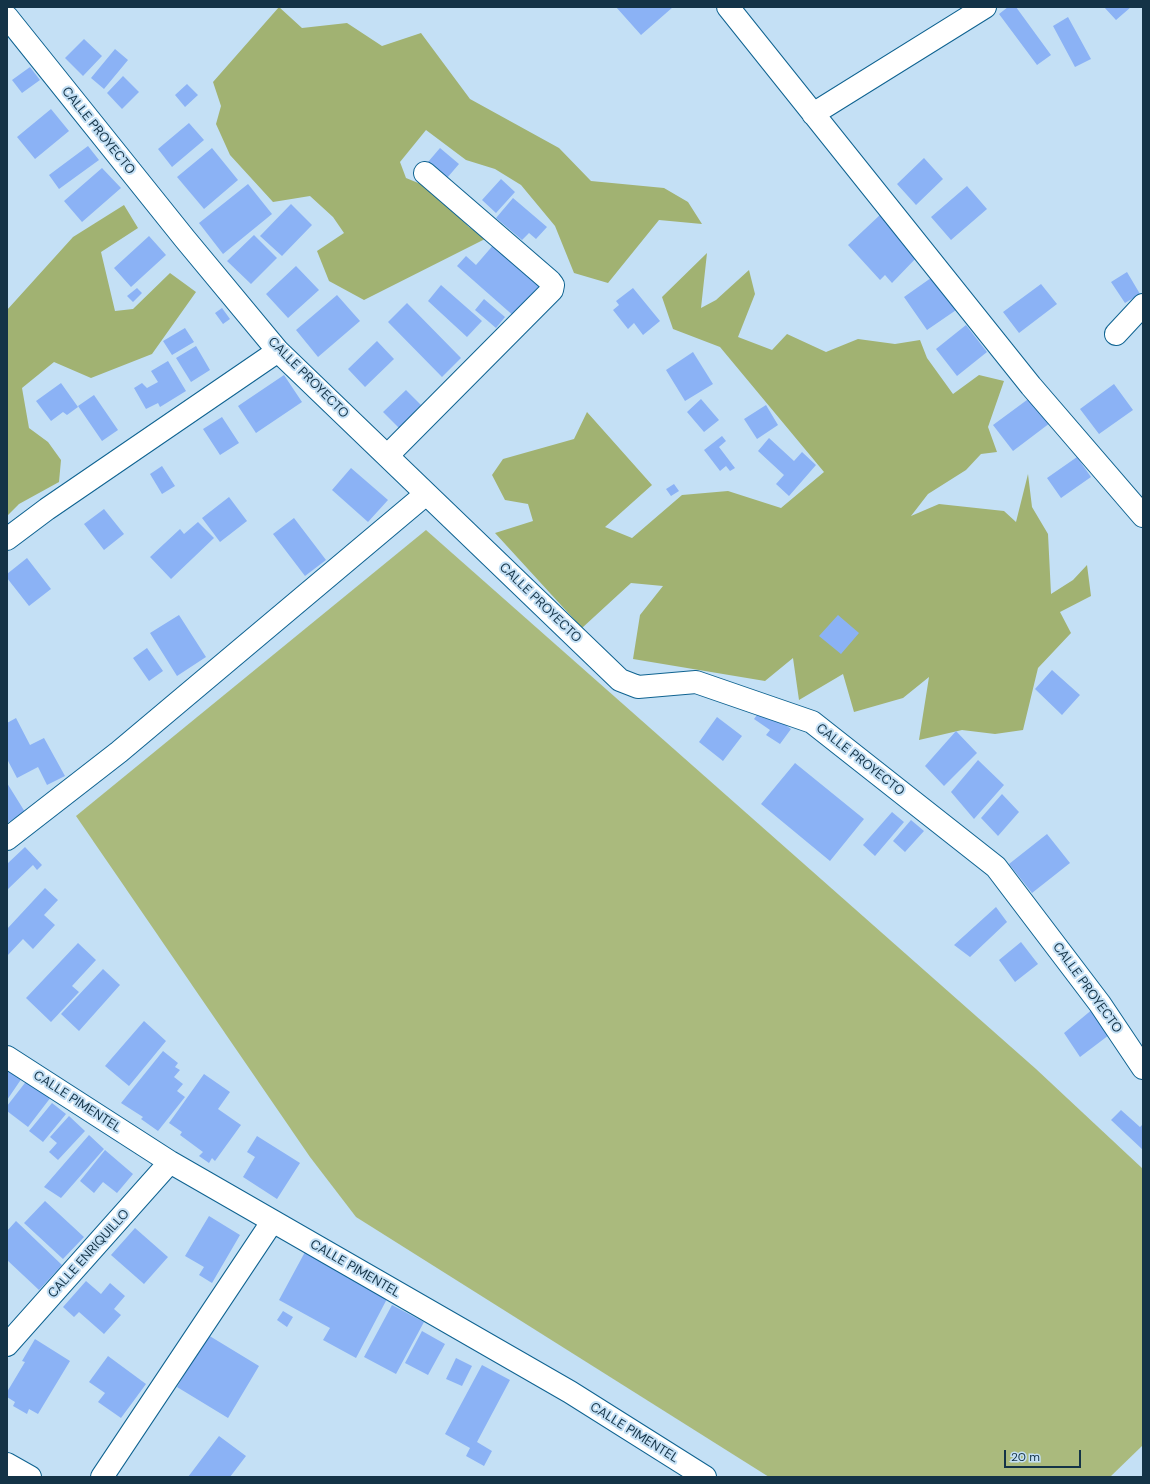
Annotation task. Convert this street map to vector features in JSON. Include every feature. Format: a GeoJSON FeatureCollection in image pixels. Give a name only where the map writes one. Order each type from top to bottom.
{"type":"FeatureCollection","features":[{"type":"Feature","properties":{"kind":"street"},"geometry":{"type":"LineString","coordinates":[[728,7],[1031,386],[1143,516]]}},
{"type":"Feature","properties":{"kind":"street"},"geometry":{"type":"LineString","coordinates":[[813,114],[985,7]]}},
{"type":"Feature","properties":{"kind":"street","name":"CALLE PROYECTO"},"geometry":{"type":"LineString","coordinates":[[7,17],[180,233],[278,351],[620,680],[638,687],[696,682],[812,722],[996,867],[1100,1004],[1143,1068]]}},
{"type":"Feature","properties":{"kind":"street"},"geometry":{"type":"LineString","coordinates":[[387,456],[552,290],[553,285],[424,173]]}},
{"type":"Feature","properties":{"kind":"street"},"geometry":{"type":"LineString","coordinates":[[1116,334],[1143,305]]}},
{"type":"Feature","properties":{"kind":"street"},"geometry":{"type":"LineString","coordinates":[[7,539],[47,509],[278,351]]}},
{"type":"Feature","properties":{"kind":"street"},"geometry":{"type":"LineString","coordinates":[[7,839],[119,752],[426,494]]}},
{"type":"Feature","properties":{"kind":"street","name":"CALLE PIMENTEL"},"geometry":{"type":"LineString","coordinates":[[7,1057],[170,1162],[570,1392],[705,1477]]}},
{"type":"Feature","properties":{"kind":"street","name":"CALLE ENRIQUILLO"},"geometry":{"type":"LineString","coordinates":[[7,1345],[170,1162]]}},
{"type":"Feature","properties":{"kind":"street"},"geometry":{"type":"LineString","coordinates":[[102,1477],[272,1222]]}},
{"type":"Feature","properties":{"kind":"street"},"geometry":{"type":"LineString","coordinates":[[7,1464],[30,1477]]}},
{"type":"Feature","properties":{"kind":"green space"},"geometry":{"type":"Polygon","coordinates":[[[279,7],[302,28],[347,23],[382,46],[421,33],[470,99],[559,148],[591,181],[664,188],[688,202],[702,224],[659,220],[608,283],[574,273],[555,226],[521,185],[495,169],[466,160],[426,130],[400,162],[406,178],[428,187],[469,227],[487,238],[364,300],[329,281],[317,251],[344,233],[333,217],[310,196],[273,202],[230,155],[216,124],[221,106],[213,82],[279,7]]]}},
{"type":"Feature","properties":{"kind":"green space"},"geometry":{"type":"Polygon","coordinates":[[[124,205],[138,228],[101,252],[115,311],[133,309],[170,273],[196,292],[152,354],[91,378],[54,362],[22,388],[29,428],[48,442],[61,460],[59,482],[19,504],[7,516],[7,310],[73,237],[124,205]]]}},
{"type":"Feature","properties":{"kind":"green space"},"geometry":{"type":"Polygon","coordinates":[[[707,253],[701,308],[716,300],[749,270],[755,294],[738,337],[772,350],[787,334],[826,352],[858,339],[895,344],[920,340],[927,358],[953,394],[979,375],[1004,381],[988,427],[997,452],[981,454],[966,470],[928,494],[911,516],[939,504],[1004,511],[1016,522],[1028,474],[1032,507],[1048,534],[1051,594],[1073,580],[1087,565],[1091,596],[1060,612],[1071,633],[1038,668],[1023,730],[995,734],[962,730],[919,740],[929,677],[903,698],[854,712],[843,674],[799,700],[793,658],[765,681],[633,659],[640,615],[663,586],[631,583],[582,628],[495,533],[533,521],[528,504],[505,500],[492,475],[503,459],[574,439],[587,412],[652,485],[605,527],[632,538],[682,495],[728,491],[781,508],[824,472],[720,347],[673,329],[662,297],[707,253]]]}},
{"type":"Feature","properties":{"kind":"green space"},"geometry":{"type":"Polygon","coordinates":[[[426,530],[1036,1069],[1143,1169],[1143,1445],[1110,1477],[769,1477],[356,1217],[310,1157],[76,816],[426,530]]]}},
{"type":"Feature","properties":{"kind":"building"},"geometry":{"type":"Polygon","coordinates":[[[616,7],[673,7],[641,35],[616,7]]]}},
{"type":"Feature","properties":{"kind":"building"},"geometry":{"type":"Polygon","coordinates":[[[1008,7],[1016,7],[1051,55],[1037,65],[999,14],[1008,7]]]}},
{"type":"Feature","properties":{"kind":"building"},"geometry":{"type":"Polygon","coordinates":[[[1104,7],[1131,7],[1116,20],[1104,7]]]}},
{"type":"Feature","properties":{"kind":"building"},"geometry":{"type":"Polygon","coordinates":[[[1068,17],[1091,59],[1075,67],[1053,26],[1068,17]]]}},
{"type":"Feature","properties":{"kind":"building"},"geometry":{"type":"Polygon","coordinates":[[[84,39],[102,56],[83,76],[65,58],[84,39]]]}},
{"type":"Feature","properties":{"kind":"building"},"geometry":{"type":"Polygon","coordinates":[[[115,49],[128,60],[104,89],[91,78],[115,49]]]}},
{"type":"Feature","properties":{"kind":"building"},"geometry":{"type":"Polygon","coordinates":[[[30,67],[40,80],[22,93],[12,80],[30,67]]]}},
{"type":"Feature","properties":{"kind":"building"},"geometry":{"type":"Polygon","coordinates":[[[123,76],[139,92],[122,109],[107,93],[123,76]]]}},
{"type":"Feature","properties":{"kind":"building"},"geometry":{"type":"Polygon","coordinates":[[[187,84],[198,95],[185,107],[175,95],[187,84]]]}},
{"type":"Feature","properties":{"kind":"building"},"geometry":{"type":"Polygon","coordinates":[[[51,109],[69,131],[35,159],[17,137],[51,109]]]}},
{"type":"Feature","properties":{"kind":"building"},"geometry":{"type":"Polygon","coordinates":[[[189,123],[204,140],[172,167],[158,149],[189,123]]]}},
{"type":"Feature","properties":{"kind":"building"},"geometry":{"type":"Polygon","coordinates":[[[88,146],[99,160],[59,189],[49,175],[88,146]]]}},
{"type":"Feature","properties":{"kind":"building"},"geometry":{"type":"Polygon","coordinates":[[[212,148],[238,180],[204,209],[177,177],[212,148]]]}},
{"type":"Feature","properties":{"kind":"building"},"geometry":{"type":"Polygon","coordinates":[[[440,148],[459,164],[447,178],[428,162],[440,148]]]}},
{"type":"Feature","properties":{"kind":"building"},"geometry":{"type":"Polygon","coordinates":[[[924,158],[943,179],[916,205],[897,184],[924,158]]]}},
{"type":"Feature","properties":{"kind":"building"},"geometry":{"type":"Polygon","coordinates":[[[102,168],[121,188],[82,222],[64,201],[102,168]]]}},
{"type":"Feature","properties":{"kind":"building"},"geometry":{"type":"Polygon","coordinates":[[[501,179],[515,192],[496,213],[482,200],[501,179]]]}},
{"type":"Feature","properties":{"kind":"building"},"geometry":{"type":"Polygon","coordinates":[[[248,184],[272,214],[223,254],[199,223],[248,184]]]}},
{"type":"Feature","properties":{"kind":"building"},"geometry":{"type":"Polygon","coordinates":[[[967,186],[987,209],[951,240],[931,217],[967,186]]]}},
{"type":"Feature","properties":{"kind":"building"},"geometry":{"type":"Polygon","coordinates":[[[513,198],[547,227],[536,239],[529,233],[522,240],[496,218],[513,198]]]}},
{"type":"Feature","properties":{"kind":"building"},"geometry":{"type":"Polygon","coordinates":[[[291,204],[312,225],[282,256],[260,236],[291,204]]]}},
{"type":"Feature","properties":{"kind":"building"},"geometry":{"type":"Polygon","coordinates":[[[881,214],[919,255],[892,283],[885,275],[880,280],[848,245],[881,214]]]}},
{"type":"Feature","properties":{"kind":"building"},"geometry":{"type":"Polygon","coordinates":[[[254,235],[277,258],[251,284],[227,261],[254,235]]]}},
{"type":"Feature","properties":{"kind":"building"},"geometry":{"type":"Polygon","coordinates":[[[149,236],[166,255],[131,287],[114,268],[149,236]]]}},
{"type":"Feature","properties":{"kind":"building"},"geometry":{"type":"Polygon","coordinates":[[[495,243],[544,285],[516,318],[457,266],[466,256],[476,265],[495,243]]]}},
{"type":"Feature","properties":{"kind":"building"},"geometry":{"type":"Polygon","coordinates":[[[296,266],[319,290],[288,318],[266,294],[296,266]]]}},
{"type":"Feature","properties":{"kind":"building"},"geometry":{"type":"Polygon","coordinates":[[[1127,272],[1140,294],[1125,303],[1111,282],[1127,272]]]}},
{"type":"Feature","properties":{"kind":"building"},"geometry":{"type":"Polygon","coordinates":[[[938,273],[962,306],[927,330],[904,297],[938,273]]]}},
{"type":"Feature","properties":{"kind":"building"},"geometry":{"type":"Polygon","coordinates":[[[1041,284],[1057,304],[1019,333],[1003,312],[1041,284]]]}},
{"type":"Feature","properties":{"kind":"building"},"geometry":{"type":"Polygon","coordinates":[[[441,285],[482,321],[467,337],[428,301],[441,285]]]}},
{"type":"Feature","properties":{"kind":"building"},"geometry":{"type":"Polygon","coordinates":[[[137,288],[142,293],[133,302],[127,296],[137,288]]]}},
{"type":"Feature","properties":{"kind":"building"},"geometry":{"type":"Polygon","coordinates":[[[633,288],[660,321],[643,335],[634,323],[628,329],[613,310],[619,305],[616,301],[633,288]]]}},
{"type":"Feature","properties":{"kind":"building"},"geometry":{"type":"Polygon","coordinates":[[[337,295],[360,321],[318,357],[296,330],[337,295]]]}},
{"type":"Feature","properties":{"kind":"building"},"geometry":{"type":"Polygon","coordinates":[[[484,299],[505,317],[496,328],[475,310],[484,299]]]}},
{"type":"Feature","properties":{"kind":"building"},"geometry":{"type":"Polygon","coordinates":[[[407,303],[461,358],[442,377],[388,322],[407,303]]]}},
{"type":"Feature","properties":{"kind":"building"},"geometry":{"type":"Polygon","coordinates":[[[222,308],[230,319],[223,324],[215,313],[222,308]]]}},
{"type":"Feature","properties":{"kind":"building"},"geometry":{"type":"Polygon","coordinates":[[[966,325],[987,352],[957,376],[936,349],[966,325]]]}},
{"type":"Feature","properties":{"kind":"building"},"geometry":{"type":"Polygon","coordinates":[[[185,328],[194,342],[172,355],[163,341],[185,328]]]}},
{"type":"Feature","properties":{"kind":"building"},"geometry":{"type":"Polygon","coordinates":[[[377,341],[394,359],[365,387],[348,369],[377,341]]]}},
{"type":"Feature","properties":{"kind":"building"},"geometry":{"type":"Polygon","coordinates":[[[196,346],[210,370],[191,382],[176,358],[196,346]]]}},
{"type":"Feature","properties":{"kind":"building"},"geometry":{"type":"Polygon","coordinates":[[[693,352],[713,384],[685,401],[666,370],[693,352]]]}},
{"type":"Feature","properties":{"kind":"building"},"geometry":{"type":"Polygon","coordinates":[[[168,361],[186,391],[160,407],[158,403],[146,409],[134,388],[142,383],[147,388],[158,382],[151,371],[168,361]]]}},
{"type":"Feature","properties":{"kind":"building"},"geometry":{"type":"Polygon","coordinates":[[[284,375],[302,402],[256,433],[238,406],[284,375]]]}},
{"type":"Feature","properties":{"kind":"building"},"geometry":{"type":"Polygon","coordinates":[[[61,383],[78,407],[67,415],[63,412],[51,421],[36,401],[61,383]]]}},
{"type":"Feature","properties":{"kind":"building"},"geometry":{"type":"Polygon","coordinates":[[[1114,384],[1133,410],[1099,434],[1080,409],[1114,384]]]}},
{"type":"Feature","properties":{"kind":"building"},"geometry":{"type":"Polygon","coordinates":[[[406,390],[421,405],[399,428],[383,412],[406,390]]]}},
{"type":"Feature","properties":{"kind":"building"},"geometry":{"type":"Polygon","coordinates":[[[94,395],[118,430],[102,441],[78,406],[94,395]]]}},
{"type":"Feature","properties":{"kind":"building"},"geometry":{"type":"Polygon","coordinates":[[[1031,397],[1050,423],[1013,451],[993,425],[1031,397]]]}},
{"type":"Feature","properties":{"kind":"building"},"geometry":{"type":"Polygon","coordinates":[[[701,399],[719,420],[704,432],[687,412],[701,399]]]}},
{"type":"Feature","properties":{"kind":"building"},"geometry":{"type":"Polygon","coordinates":[[[766,405],[778,425],[757,439],[744,419],[766,405]]]}},
{"type":"Feature","properties":{"kind":"building"},"geometry":{"type":"Polygon","coordinates":[[[222,417],[239,443],[220,455],[203,429],[222,417]]]}},
{"type":"Feature","properties":{"kind":"building"},"geometry":{"type":"Polygon","coordinates":[[[722,436],[726,441],[719,447],[735,468],[730,471],[726,466],[720,471],[704,450],[722,436]]]}},
{"type":"Feature","properties":{"kind":"building"},"geometry":{"type":"Polygon","coordinates":[[[769,438],[794,461],[802,452],[816,465],[789,496],[776,484],[784,475],[758,451],[769,438]]]}},
{"type":"Feature","properties":{"kind":"building"},"geometry":{"type":"Polygon","coordinates":[[[1077,457],[1091,477],[1061,498],[1047,478],[1077,457]]]}},
{"type":"Feature","properties":{"kind":"building"},"geometry":{"type":"Polygon","coordinates":[[[162,466],[175,486],[162,494],[150,474],[162,466]]]}},
{"type":"Feature","properties":{"kind":"building"},"geometry":{"type":"Polygon","coordinates":[[[351,468],[388,500],[368,522],[332,490],[351,468]]]}},
{"type":"Feature","properties":{"kind":"building"},"geometry":{"type":"Polygon","coordinates":[[[674,484],[679,491],[671,496],[666,489],[674,484]]]}},
{"type":"Feature","properties":{"kind":"building"},"geometry":{"type":"Polygon","coordinates":[[[229,497],[247,521],[220,542],[202,518],[229,497]]]}},
{"type":"Feature","properties":{"kind":"building"},"geometry":{"type":"Polygon","coordinates":[[[104,509],[124,534],[104,550],[84,524],[104,509]]]}},
{"type":"Feature","properties":{"kind":"building"},"geometry":{"type":"Polygon","coordinates":[[[294,518],[326,560],[305,576],[273,534],[294,518]]]}},
{"type":"Feature","properties":{"kind":"building"},"geometry":{"type":"Polygon","coordinates":[[[198,522],[214,538],[171,579],[150,557],[180,529],[184,534],[198,522]]]}},
{"type":"Feature","properties":{"kind":"building"},"geometry":{"type":"Polygon","coordinates":[[[27,558],[51,589],[29,606],[7,578],[7,574],[27,558]]]}},
{"type":"Feature","properties":{"kind":"building"},"geometry":{"type":"Polygon","coordinates":[[[179,615],[206,657],[177,676],[150,633],[179,615]]]}},
{"type":"Feature","properties":{"kind":"building"},"geometry":{"type":"Polygon","coordinates":[[[838,615],[859,633],[841,654],[819,636],[838,615]]]}},
{"type":"Feature","properties":{"kind":"building"},"geometry":{"type":"Polygon","coordinates":[[[147,648],[163,671],[149,681],[133,658],[147,648]]]}},
{"type":"Feature","properties":{"kind":"building"},"geometry":{"type":"Polygon","coordinates":[[[1052,670],[1080,695],[1062,715],[1035,689],[1052,670]]]}},
{"type":"Feature","properties":{"kind":"building"},"geometry":{"type":"Polygon","coordinates":[[[762,708],[791,729],[780,744],[766,735],[770,730],[754,719],[762,708]]]}},
{"type":"Feature","properties":{"kind":"building"},"geometry":{"type":"Polygon","coordinates":[[[717,717],[742,736],[723,761],[699,742],[717,717]]]}},
{"type":"Feature","properties":{"kind":"building"},"geometry":{"type":"Polygon","coordinates":[[[16,718],[30,745],[44,738],[65,776],[47,785],[38,767],[17,778],[7,759],[7,723],[16,718]]]}},
{"type":"Feature","properties":{"kind":"building"},"geometry":{"type":"Polygon","coordinates":[[[956,731],[977,753],[944,786],[925,766],[956,731]]]}},
{"type":"Feature","properties":{"kind":"building"},"geometry":{"type":"Polygon","coordinates":[[[978,760],[1004,785],[974,819],[951,792],[978,760]]]}},
{"type":"Feature","properties":{"kind":"building"},"geometry":{"type":"Polygon","coordinates":[[[795,763],[864,819],[830,861],[761,804],[795,763]]]}},
{"type":"Feature","properties":{"kind":"building"},"geometry":{"type":"Polygon","coordinates":[[[7,783],[25,812],[7,823],[7,783]]]}},
{"type":"Feature","properties":{"kind":"building"},"geometry":{"type":"Polygon","coordinates":[[[1002,794],[1019,812],[998,836],[981,818],[1002,794]]]}},
{"type":"Feature","properties":{"kind":"building"},"geometry":{"type":"Polygon","coordinates":[[[892,812],[904,822],[875,856],[863,845],[892,812]]]}},
{"type":"Feature","properties":{"kind":"building"},"geometry":{"type":"Polygon","coordinates":[[[911,820],[924,831],[905,852],[893,841],[911,820]]]}},
{"type":"Feature","properties":{"kind":"building"},"geometry":{"type":"Polygon","coordinates":[[[1047,834],[1070,863],[1032,893],[1009,864],[1047,834]]]}},
{"type":"Feature","properties":{"kind":"building"},"geometry":{"type":"Polygon","coordinates":[[[25,847],[42,865],[37,870],[33,865],[7,890],[7,864],[25,847]]]}},
{"type":"Feature","properties":{"kind":"building"},"geometry":{"type":"Polygon","coordinates":[[[45,888],[58,900],[44,915],[55,925],[33,949],[23,939],[7,956],[7,929],[45,888]]]}},
{"type":"Feature","properties":{"kind":"building"},"geometry":{"type":"Polygon","coordinates":[[[996,907],[1007,922],[970,957],[954,945],[996,907]]]}},
{"type":"Feature","properties":{"kind":"building"},"geometry":{"type":"Polygon","coordinates":[[[1021,942],[1038,964],[1015,982],[999,960],[1021,942]]]}},
{"type":"Feature","properties":{"kind":"building"},"geometry":{"type":"Polygon","coordinates":[[[78,943],[96,960],[72,986],[79,992],[51,1022],[26,998],[78,943]]]}},
{"type":"Feature","properties":{"kind":"building"},"geometry":{"type":"Polygon","coordinates":[[[103,969],[120,985],[79,1031],[61,1014],[103,969]]]}},
{"type":"Feature","properties":{"kind":"building"},"geometry":{"type":"Polygon","coordinates":[[[1094,1008],[1113,1032],[1080,1057],[1064,1033],[1094,1008]]]}},
{"type":"Feature","properties":{"kind":"building"},"geometry":{"type":"Polygon","coordinates":[[[144,1021],[166,1041],[129,1086],[105,1066],[144,1021]]]}},
{"type":"Feature","properties":{"kind":"building"},"geometry":{"type":"Polygon","coordinates":[[[163,1051],[178,1063],[175,1067],[180,1070],[174,1077],[183,1084],[177,1091],[185,1097],[158,1131],[141,1119],[143,1117],[121,1103],[163,1051]]]}},
{"type":"Feature","properties":{"kind":"building"},"geometry":{"type":"Polygon","coordinates":[[[10,1070],[22,1078],[7,1100],[7,1074],[10,1070]]]}},
{"type":"Feature","properties":{"kind":"building"},"geometry":{"type":"Polygon","coordinates":[[[204,1074],[230,1092],[218,1109],[241,1125],[215,1161],[212,1158],[209,1163],[199,1156],[203,1152],[180,1135],[182,1132],[169,1123],[204,1074]]]}},
{"type":"Feature","properties":{"kind":"building"},"geometry":{"type":"Polygon","coordinates":[[[28,1079],[51,1097],[28,1127],[7,1111],[7,1106],[28,1079]]]}},
{"type":"Feature","properties":{"kind":"building"},"geometry":{"type":"Polygon","coordinates":[[[52,1103],[66,1114],[43,1142],[29,1131],[52,1103]]]}},
{"type":"Feature","properties":{"kind":"building"},"geometry":{"type":"Polygon","coordinates":[[[1121,1110],[1140,1127],[1143,1124],[1143,1150],[1111,1120],[1121,1110]]]}},
{"type":"Feature","properties":{"kind":"building"},"geometry":{"type":"Polygon","coordinates":[[[69,1116],[85,1131],[58,1160],[49,1152],[57,1143],[50,1137],[69,1116]]]}},
{"type":"Feature","properties":{"kind":"building"},"geometry":{"type":"Polygon","coordinates":[[[89,1135],[104,1149],[61,1198],[44,1187],[89,1135]]]}},
{"type":"Feature","properties":{"kind":"building"},"geometry":{"type":"Polygon","coordinates":[[[257,1136],[300,1163],[277,1199],[243,1177],[255,1157],[247,1152],[257,1136]]]}},
{"type":"Feature","properties":{"kind":"building"},"geometry":{"type":"Polygon","coordinates":[[[105,1150],[133,1174],[117,1193],[103,1182],[94,1193],[80,1181],[105,1150]]]}},
{"type":"Feature","properties":{"kind":"building"},"geometry":{"type":"Polygon","coordinates":[[[45,1201],[84,1237],[63,1259],[24,1223],[45,1201]]]}},
{"type":"Feature","properties":{"kind":"building"},"geometry":{"type":"Polygon","coordinates":[[[209,1216],[240,1235],[212,1283],[199,1275],[204,1267],[185,1256],[209,1216]]]}},
{"type":"Feature","properties":{"kind":"building"},"geometry":{"type":"Polygon","coordinates":[[[16,1221],[62,1265],[39,1290],[7,1260],[7,1231],[16,1221]]]}},
{"type":"Feature","properties":{"kind":"building"},"geometry":{"type":"Polygon","coordinates":[[[135,1228],[168,1257],[144,1284],[111,1255],[135,1228]]]}},
{"type":"Feature","properties":{"kind":"building"},"geometry":{"type":"Polygon","coordinates":[[[305,1252],[388,1297],[356,1358],[323,1340],[330,1328],[279,1300],[305,1252]]]}},
{"type":"Feature","properties":{"kind":"building"},"geometry":{"type":"Polygon","coordinates":[[[86,1281],[101,1294],[110,1283],[125,1296],[114,1309],[121,1315],[104,1334],[79,1312],[74,1317],[63,1307],[86,1281]]]}},
{"type":"Feature","properties":{"kind":"building"},"geometry":{"type":"Polygon","coordinates":[[[392,1305],[424,1322],[396,1374],[364,1357],[392,1305]]]}},
{"type":"Feature","properties":{"kind":"building"},"geometry":{"type":"Polygon","coordinates":[[[283,1311],[293,1317],[287,1327],[277,1320],[283,1311]]]}},
{"type":"Feature","properties":{"kind":"building"},"geometry":{"type":"Polygon","coordinates":[[[422,1331],[445,1344],[428,1375],[405,1363],[422,1331]]]}},
{"type":"Feature","properties":{"kind":"building"},"geometry":{"type":"Polygon","coordinates":[[[208,1335],[259,1366],[228,1418],[177,1387],[208,1335]]]}},
{"type":"Feature","properties":{"kind":"building"},"geometry":{"type":"Polygon","coordinates":[[[35,1339],[70,1361],[38,1414],[29,1409],[27,1414],[13,1406],[15,1402],[7,1397],[7,1392],[25,1362],[22,1361],[35,1339]]]}},
{"type":"Feature","properties":{"kind":"building"},"geometry":{"type":"Polygon","coordinates":[[[108,1356],[146,1384],[121,1418],[98,1402],[105,1393],[89,1382],[108,1356]]]}},
{"type":"Feature","properties":{"kind":"building"},"geometry":{"type":"Polygon","coordinates":[[[456,1358],[472,1366],[462,1386],[446,1379],[456,1358]]]}},
{"type":"Feature","properties":{"kind":"building"},"geometry":{"type":"Polygon","coordinates":[[[482,1365],[510,1380],[477,1442],[492,1451],[484,1466],[466,1456],[470,1448],[445,1434],[482,1365]]]}},
{"type":"Feature","properties":{"kind":"building"},"geometry":{"type":"Polygon","coordinates":[[[219,1436],[246,1456],[230,1477],[188,1477],[219,1436]]]}}]}
